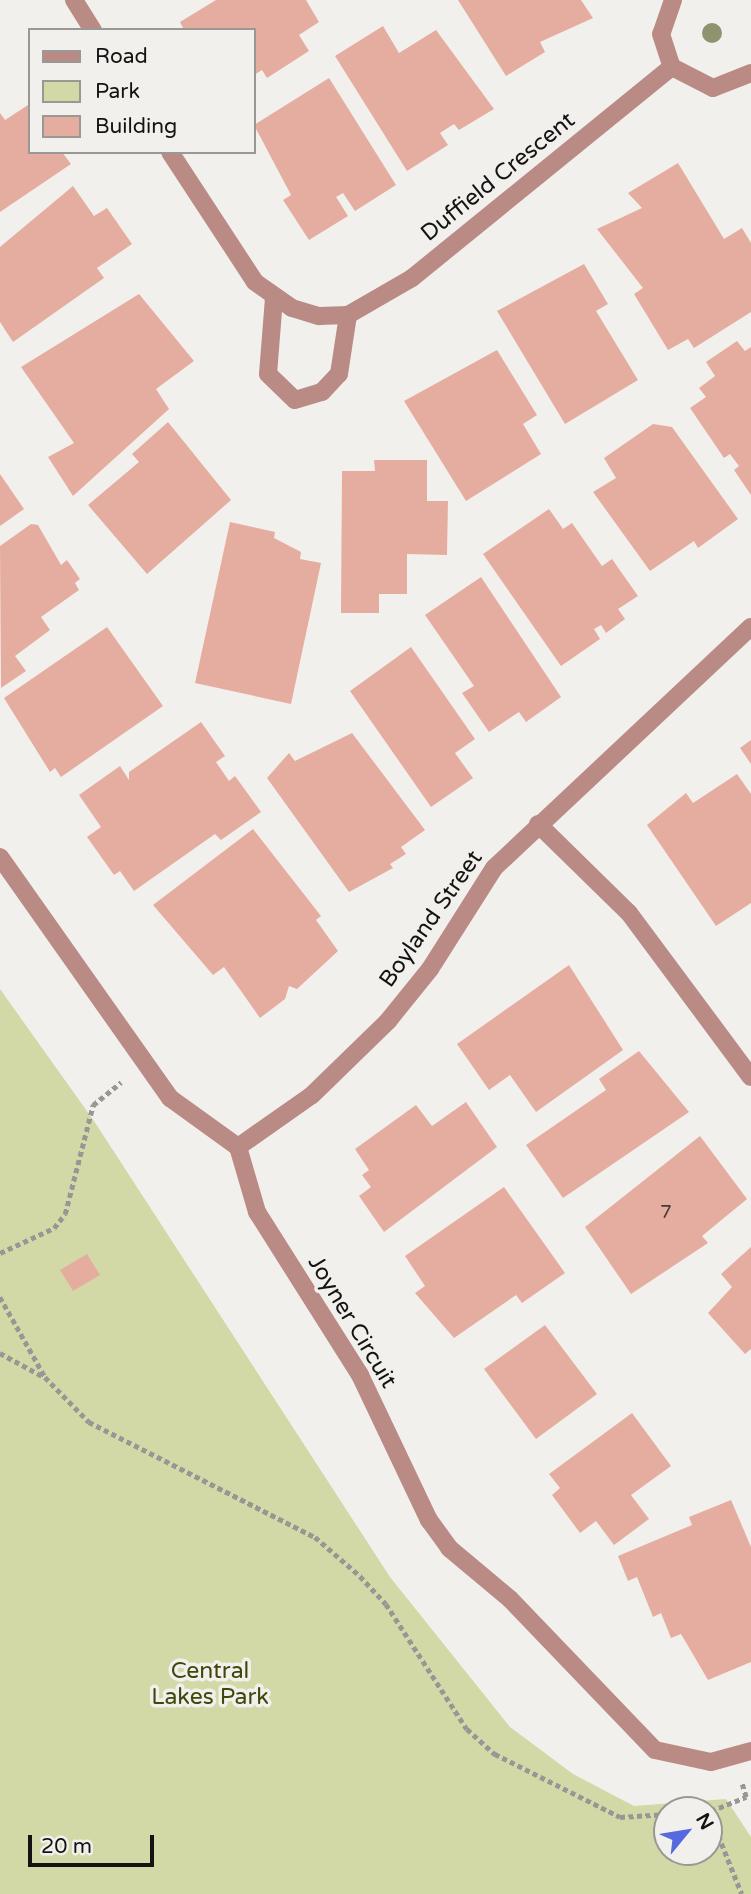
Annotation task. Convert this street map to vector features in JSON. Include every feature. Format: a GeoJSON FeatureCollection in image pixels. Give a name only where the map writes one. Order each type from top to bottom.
{"type":"FeatureCollection","features":[{"type":"Feature","properties":{"kind":"street"},"geometry":{"type":"LineString","coordinates":[[74,0],[92,28]]}},
{"type":"Feature","properties":{"kind":"street"},"geometry":{"type":"LineString","coordinates":[[673,0],[661,34],[672,67],[713,88],[748,82]]}},
{"type":"Feature","properties":{"kind":"street","name":"Duffield Crescent"},"geometry":{"type":"LineString","coordinates":[[348,315],[412,278],[672,67]]}},
{"type":"Feature","properties":{"kind":"street"},"geometry":{"type":"LineString","coordinates":[[171,154],[237,259],[274,298],[319,316],[348,315],[344,360],[332,385],[295,400],[268,374],[274,298]]}},
{"type":"Feature","properties":{"kind":"street","name":"Boyland Street"},"geometry":{"type":"LineString","coordinates":[[238,1147],[312,1095],[388,1021],[430,969],[494,868],[751,626]]}},
{"type":"Feature","properties":{"kind":"street"},"geometry":{"type":"LineString","coordinates":[[538,824],[629,913],[751,1077]]}},
{"type":"Feature","properties":{"kind":"street"},"geometry":{"type":"LineString","coordinates":[[0,857],[143,1064],[184,1111],[238,1147]]}},
{"type":"Feature","properties":{"kind":"street","name":"Joyner Circuit"},"geometry":{"type":"LineString","coordinates":[[238,1147],[257,1212],[360,1374],[429,1520],[449,1548],[510,1599],[654,1750],[711,1762],[751,1751]]}},
{"type":"Feature","properties":{"kind":"path"},"geometry":{"type":"LineString","coordinates":[[0,1253],[54,1228],[65,1214],[93,1105],[143,1064]]}},
{"type":"Feature","properties":{"kind":"path"},"geometry":{"type":"LineString","coordinates":[[0,1297],[45,1377],[89,1422],[315,1538],[386,1604],[467,1729],[495,1754],[620,1816],[653,1815]]}},
{"type":"Feature","properties":{"kind":"path"},"geometry":{"type":"LineString","coordinates":[[0,1353],[45,1377]]}},
{"type":"Feature","properties":{"kind":"path"},"geometry":{"type":"LineString","coordinates":[[723,1848],[741,1894]]}},
{"type":"Feature","properties":{"kind":"green space","name":"Central Lakes Park"},"geometry":{"type":"Polygon","coordinates":[[[0,989],[94,1121],[390,1577],[510,1727],[573,1774],[634,1806],[653,1805],[653,1866],[723,1866],[723,1799],[726,1799],[751,1837],[751,1894],[0,1894],[0,989]]]}},
{"type":"Feature","properties":{"kind":"building"},"geometry":{"type":"Polygon","coordinates":[[[216,0],[306,0],[319,22],[299,35],[309,51],[267,78],[262,70],[256,74],[256,28],[183,28],[180,22],[216,0]]]}},
{"type":"Feature","properties":{"kind":"building"},"geometry":{"type":"Polygon","coordinates":[[[458,0],[581,0],[593,18],[540,42],[545,52],[506,76],[458,0]]]}},
{"type":"Feature","properties":{"kind":"building"},"geometry":{"type":"Polygon","coordinates":[[[383,26],[399,53],[436,30],[494,109],[459,130],[454,124],[440,133],[448,145],[407,171],[335,56],[383,26]]]}},
{"type":"Feature","properties":{"kind":"building"},"geometry":{"type":"Polygon","coordinates":[[[329,78],[396,185],[355,211],[343,193],[336,197],[348,216],[309,240],[283,200],[291,195],[256,129],[256,124],[329,78]]]}},
{"type":"Feature","properties":{"kind":"building"},"geometry":{"type":"Polygon","coordinates":[[[28,105],[28,154],[64,154],[71,164],[0,212],[0,113],[5,120],[28,105]]]}},
{"type":"Feature","properties":{"kind":"building"},"geometry":{"type":"Polygon","coordinates":[[[678,163],[724,239],[742,228],[751,243],[751,312],[694,348],[688,339],[668,350],[634,294],[643,288],[597,229],[642,208],[628,193],[678,163]]]}},
{"type":"Feature","properties":{"kind":"building"},"geometry":{"type":"Polygon","coordinates":[[[73,186],[94,216],[107,208],[132,244],[97,268],[104,278],[13,342],[0,322],[0,247],[73,186]]]}},
{"type":"Feature","properties":{"kind":"building"},"geometry":{"type":"Polygon","coordinates":[[[584,264],[608,304],[596,311],[638,380],[565,424],[497,311],[584,264]]]}},
{"type":"Feature","properties":{"kind":"building"},"geometry":{"type":"Polygon","coordinates":[[[139,294],[194,361],[156,389],[169,409],[73,496],[48,457],[74,443],[21,367],[139,294]]]}},
{"type":"Feature","properties":{"kind":"building"},"geometry":{"type":"Polygon","coordinates":[[[737,341],[745,351],[751,347],[751,495],[734,470],[739,466],[730,454],[724,458],[690,408],[706,397],[699,388],[715,376],[706,362],[737,341]]]}},
{"type":"Feature","properties":{"kind":"building"},"geometry":{"type":"Polygon","coordinates":[[[497,350],[537,415],[523,424],[541,454],[466,501],[404,401],[497,350]]]}},
{"type":"Feature","properties":{"kind":"building"},"geometry":{"type":"Polygon","coordinates":[[[168,422],[231,500],[147,574],[88,505],[139,462],[132,454],[168,422]]]}},
{"type":"Feature","properties":{"kind":"building"},"geometry":{"type":"Polygon","coordinates":[[[653,424],[672,427],[738,519],[698,548],[694,541],[650,571],[593,492],[616,478],[604,458],[653,424]]]}},
{"type":"Feature","properties":{"kind":"building"},"geometry":{"type":"Polygon","coordinates":[[[374,460],[427,460],[427,501],[448,501],[447,555],[407,554],[407,594],[379,594],[379,613],[341,613],[342,471],[375,471],[374,460]]]}},
{"type":"Feature","properties":{"kind":"building"},"geometry":{"type":"Polygon","coordinates":[[[0,474],[24,509],[0,526],[0,474]]]}},
{"type":"Feature","properties":{"kind":"building"},"geometry":{"type":"Polygon","coordinates":[[[549,509],[563,529],[572,523],[602,566],[612,559],[638,596],[618,609],[625,619],[606,633],[601,625],[594,629],[600,639],[561,666],[483,554],[549,509]]]}},
{"type":"Feature","properties":{"kind":"building"},"geometry":{"type":"Polygon","coordinates":[[[230,522],[275,532],[274,538],[301,552],[300,559],[321,563],[291,704],[195,683],[230,522]]]}},
{"type":"Feature","properties":{"kind":"building"},"geometry":{"type":"Polygon","coordinates":[[[31,524],[38,525],[61,565],[67,560],[80,579],[75,583],[79,590],[41,617],[50,630],[15,656],[26,671],[1,688],[0,546],[31,524]]]}},
{"type":"Feature","properties":{"kind":"building"},"geometry":{"type":"Polygon","coordinates":[[[481,577],[561,697],[526,722],[519,712],[489,732],[462,693],[474,686],[425,615],[481,577]]]}},
{"type":"Feature","properties":{"kind":"building"},"geometry":{"type":"Polygon","coordinates":[[[107,627],[163,706],[61,777],[55,768],[50,772],[4,698],[107,627]]]}},
{"type":"Feature","properties":{"kind":"building"},"geometry":{"type":"Polygon","coordinates":[[[411,647],[475,739],[455,753],[473,778],[431,807],[350,691],[411,647]]]}},
{"type":"Feature","properties":{"kind":"building"},"geometry":{"type":"Polygon","coordinates":[[[201,722],[225,756],[216,762],[229,781],[235,776],[261,812],[221,840],[215,834],[134,891],[120,871],[114,875],[87,837],[101,827],[79,795],[120,766],[129,780],[129,772],[201,722]]]}},
{"type":"Feature","properties":{"kind":"building"},"geometry":{"type":"Polygon","coordinates":[[[352,733],[425,830],[401,847],[406,854],[390,864],[393,868],[349,892],[267,778],[289,753],[295,761],[352,733]]]}},
{"type":"Feature","properties":{"kind":"building"},"geometry":{"type":"Polygon","coordinates":[[[751,740],[751,764],[740,748],[751,740]]]}},
{"type":"Feature","properties":{"kind":"building"},"geometry":{"type":"Polygon","coordinates":[[[737,774],[751,794],[751,903],[716,926],[647,825],[686,793],[693,803],[737,774]]]}},
{"type":"Feature","properties":{"kind":"building"},"geometry":{"type":"Polygon","coordinates":[[[253,829],[321,916],[316,920],[338,951],[297,989],[289,986],[285,999],[260,1018],[224,967],[213,975],[153,905],[253,829]]]}},
{"type":"Feature","properties":{"kind":"building"},"geometry":{"type":"Polygon","coordinates":[[[569,965],[623,1050],[536,1112],[510,1075],[489,1090],[457,1044],[569,965]]]}},
{"type":"Feature","properties":{"kind":"building"},"geometry":{"type":"Polygon","coordinates":[[[639,1051],[689,1112],[563,1198],[526,1145],[606,1090],[599,1079],[639,1051]]]}},
{"type":"Feature","properties":{"kind":"building"},"geometry":{"type":"Polygon","coordinates":[[[466,1102],[497,1147],[384,1232],[359,1196],[371,1187],[362,1175],[369,1170],[355,1149],[416,1105],[432,1126],[466,1102]]]}},
{"type":"Feature","properties":{"kind":"building"},"geometry":{"type":"Polygon","coordinates":[[[700,1136],[747,1199],[702,1236],[708,1243],[631,1294],[585,1227],[700,1136]]]}},
{"type":"Feature","properties":{"kind":"building"},"geometry":{"type":"Polygon","coordinates":[[[504,1187],[565,1273],[522,1303],[516,1295],[454,1338],[415,1293],[425,1286],[405,1256],[504,1187]]]}},
{"type":"Feature","properties":{"kind":"building"},"geometry":{"type":"Polygon","coordinates":[[[751,1247],[751,1349],[745,1354],[708,1313],[732,1287],[721,1274],[751,1247]]]}},
{"type":"Feature","properties":{"kind":"building"},"geometry":{"type":"Polygon","coordinates":[[[87,1254],[100,1275],[73,1291],[60,1270],[87,1254]]]}},
{"type":"Feature","properties":{"kind":"building"},"geometry":{"type":"Polygon","coordinates":[[[545,1325],[597,1394],[536,1439],[484,1369],[545,1325]]]}},
{"type":"Feature","properties":{"kind":"building"},"geometry":{"type":"Polygon","coordinates":[[[632,1413],[671,1466],[631,1495],[649,1519],[614,1545],[596,1521],[580,1533],[552,1495],[560,1488],[549,1474],[632,1413]]]}},
{"type":"Feature","properties":{"kind":"building"},"geometry":{"type":"Polygon","coordinates":[[[731,1500],[751,1547],[751,1662],[708,1680],[681,1634],[671,1638],[661,1613],[653,1617],[637,1577],[628,1581],[618,1556],[692,1525],[689,1517],[731,1500]]]}}]}
